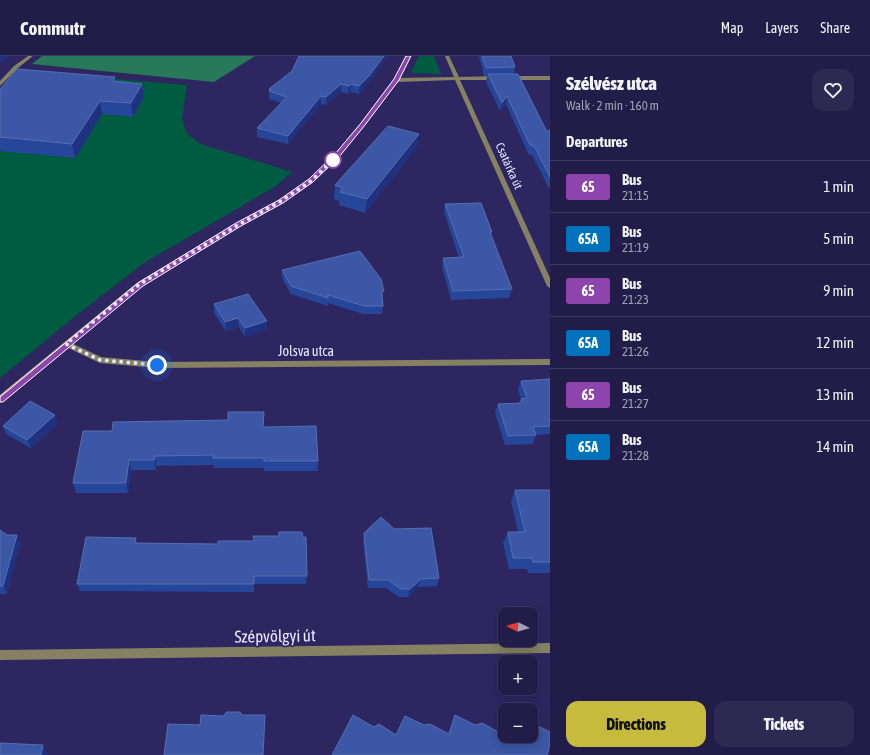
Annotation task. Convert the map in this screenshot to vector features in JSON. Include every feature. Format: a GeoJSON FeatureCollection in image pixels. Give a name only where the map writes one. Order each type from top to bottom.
{"type":"FeatureCollection","features":[{"type":"Feature","properties":{"kind":"street"},"geometry":{"type":"LineString","coordinates":[[0,84],[16,67],[31,56]]}},
{"type":"Feature","properties":{"kind":"street"},"geometry":{"type":"LineString","coordinates":[[0,400],[140,284],[281,201],[311,181],[337,156],[396,80],[408,56]]}},
{"type":"Feature","properties":{"kind":"street","name":"Csatárka út"},"geometry":{"type":"LineString","coordinates":[[447,56],[550,286]]}},
{"type":"Feature","properties":{"kind":"street"},"geometry":{"type":"LineString","coordinates":[[396,80],[550,78]]}},
{"type":"Feature","properties":{"kind":"street","name":"Jolsva utca"},"geometry":{"type":"LineString","coordinates":[[66,344],[100,360],[157,365],[550,362]]}},
{"type":"Feature","properties":{"kind":"street","name":"Szépvölgyi út"},"geometry":{"type":"LineString","coordinates":[[0,655],[550,648]]}},
{"type":"Feature","properties":{"kind":"green space"},"geometry":{"type":"Polygon","coordinates":[[[42,56],[255,56],[214,82],[32,64],[42,56]]]}},
{"type":"Feature","properties":{"kind":"green space"},"geometry":{"type":"Polygon","coordinates":[[[419,56],[434,56],[441,74],[412,73],[411,72],[419,56]]]}},
{"type":"Feature","properties":{"kind":"green space"},"geometry":{"type":"Polygon","coordinates":[[[24,71],[187,85],[182,118],[187,134],[201,144],[292,172],[276,186],[144,263],[78,314],[0,378],[0,95],[24,71]]]}},
{"type":"Feature","properties":{"kind":"building"},"geometry":{"type":"Polygon","coordinates":[[[299,56],[384,56],[359,86],[341,84],[326,97],[321,96],[288,136],[257,128],[287,97],[269,91],[271,89],[269,89],[292,71],[299,56]]]}},
{"type":"Feature","properties":{"kind":"building"},"geometry":{"type":"Polygon","coordinates":[[[482,56],[511,56],[515,67],[486,68],[482,56]]]}},
{"type":"Feature","properties":{"kind":"building"},"geometry":{"type":"Polygon","coordinates":[[[17,69],[115,77],[113,81],[142,84],[131,103],[100,101],[72,144],[0,137],[0,89],[17,69]]]}},
{"type":"Feature","properties":{"kind":"building"},"geometry":{"type":"Polygon","coordinates":[[[488,74],[518,74],[547,132],[550,129],[550,177],[534,146],[531,146],[528,141],[507,96],[502,103],[488,74]]]}},
{"type":"Feature","properties":{"kind":"building"},"geometry":{"type":"Polygon","coordinates":[[[388,126],[419,134],[367,199],[340,192],[343,188],[335,185],[388,126]]]}},
{"type":"Feature","properties":{"kind":"building"},"geometry":{"type":"Polygon","coordinates":[[[481,203],[492,232],[490,232],[512,289],[453,291],[443,258],[464,257],[445,204],[481,203]]]}},
{"type":"Feature","properties":{"kind":"building"},"geometry":{"type":"Polygon","coordinates":[[[360,251],[381,279],[384,291],[382,292],[383,306],[364,306],[328,295],[328,298],[291,286],[282,270],[360,251]]]}},
{"type":"Feature","properties":{"kind":"building"},"geometry":{"type":"Polygon","coordinates":[[[248,294],[267,321],[245,328],[238,318],[225,322],[214,304],[248,294]]]}},
{"type":"Feature","properties":{"kind":"building"},"geometry":{"type":"Polygon","coordinates":[[[550,379],[550,426],[533,427],[536,435],[508,436],[498,404],[522,403],[521,399],[527,398],[521,381],[550,379]]]}},
{"type":"Feature","properties":{"kind":"building"},"geometry":{"type":"Polygon","coordinates":[[[30,401],[55,415],[27,440],[3,426],[30,401]]]}},
{"type":"Feature","properties":{"kind":"building"},"geometry":{"type":"Polygon","coordinates":[[[228,412],[264,412],[263,427],[316,426],[318,461],[264,461],[264,458],[213,458],[213,455],[155,456],[154,460],[129,460],[126,483],[73,483],[83,431],[112,431],[113,422],[228,420],[228,412]]]}},
{"type":"Feature","properties":{"kind":"building"},"geometry":{"type":"Polygon","coordinates":[[[515,490],[550,490],[550,562],[533,562],[532,558],[513,558],[508,532],[525,532],[515,490]]]}},
{"type":"Feature","properties":{"kind":"building"},"geometry":{"type":"Polygon","coordinates":[[[381,517],[394,529],[431,528],[439,578],[421,579],[410,589],[401,589],[388,580],[369,580],[364,533],[381,517]]]}},
{"type":"Feature","properties":{"kind":"building"},"geometry":{"type":"Polygon","coordinates":[[[0,530],[7,535],[17,535],[3,586],[0,586],[0,530]]]}},
{"type":"Feature","properties":{"kind":"building"},"geometry":{"type":"Polygon","coordinates":[[[279,532],[302,532],[303,537],[306,537],[307,576],[254,576],[254,584],[77,584],[86,537],[136,538],[135,543],[218,544],[218,541],[254,541],[253,536],[279,536],[279,532]]]}},
{"type":"Feature","properties":{"kind":"building"},"geometry":{"type":"Polygon","coordinates":[[[226,712],[240,712],[242,715],[265,715],[263,755],[164,755],[168,724],[200,725],[201,715],[224,716],[226,712]]]}},
{"type":"Feature","properties":{"kind":"building"},"geometry":{"type":"Polygon","coordinates":[[[353,715],[374,727],[379,724],[396,735],[405,716],[424,725],[430,724],[449,734],[455,715],[475,725],[482,723],[498,732],[498,743],[538,743],[538,726],[550,732],[550,745],[547,755],[332,755],[353,715]]]}},
{"type":"Feature","properties":{"kind":"building"},"geometry":{"type":"Polygon","coordinates":[[[0,743],[43,745],[41,755],[0,755],[0,743]]]}},
{"type":"Feature","properties":{"kind":"bus line","name":"65"},"geometry":{"type":"LineString","coordinates":[[0,400],[140,284],[281,201],[311,181],[337,156],[363,124],[396,80],[408,56]]}},
{"type":"Feature","properties":{"kind":"route"},"geometry":{"type":"LineString","coordinates":[[157,365],[100,360],[66,344],[140,284],[281,201],[311,181],[337,156],[333,160]]}}]}
